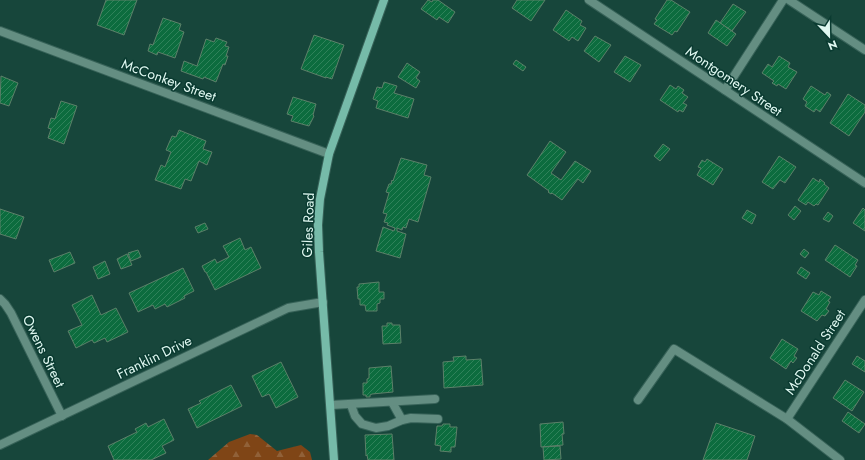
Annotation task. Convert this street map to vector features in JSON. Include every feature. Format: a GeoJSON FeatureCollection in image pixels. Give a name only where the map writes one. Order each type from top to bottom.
{"type":"FeatureCollection","features":[{"type":"Feature","properties":{"kind":"street","name":"Giles Road"},"geometry":{"type":"LineString","coordinates":[[334,460],[319,252],[318,225],[321,191],[329,154],[384,0]]}},
{"type":"Feature","properties":{"kind":"street","name":"Montgomery Street"},"geometry":{"type":"LineString","coordinates":[[589,0],[865,183]]}},
{"type":"Feature","properties":{"kind":"street"},"geometry":{"type":"LineString","coordinates":[[725,90],[784,0]]}},
{"type":"Feature","properties":{"kind":"street"},"geometry":{"type":"LineString","coordinates":[[789,0],[865,50]]}},
{"type":"Feature","properties":{"kind":"street","name":"McConkey Street"},"geometry":{"type":"LineString","coordinates":[[0,31],[329,154]]}},
{"type":"Feature","properties":{"kind":"street","name":"Owens Street"},"geometry":{"type":"LineString","coordinates":[[0,299],[11,313],[62,416]]}},
{"type":"Feature","properties":{"kind":"street","name":"McDonald Street"},"geometry":{"type":"LineString","coordinates":[[787,419],[865,300]]}},
{"type":"Feature","properties":{"kind":"street","name":"Franklin Drive"},"geometry":{"type":"LineString","coordinates":[[0,445],[288,308],[323,302]]}},
{"type":"Feature","properties":{"kind":"street"},"geometry":{"type":"LineString","coordinates":[[638,400],[674,349],[787,419],[840,460]]}},
{"type":"Feature","properties":{"kind":"street"},"geometry":{"type":"LineString","coordinates":[[331,405],[435,399]]}},
{"type":"Feature","properties":{"kind":"street"},"geometry":{"type":"LineString","coordinates":[[392,402],[402,420]]}},
{"type":"Feature","properties":{"kind":"street"},"geometry":{"type":"LineString","coordinates":[[351,405],[355,416],[362,424],[376,428],[388,426],[402,420],[412,418],[438,419]]}},
{"type":"Feature","properties":{"kind":"green space"},"geometry":{"type":"Polygon","coordinates":[[[250,434],[257,435],[277,451],[301,445],[310,452],[312,460],[208,460],[229,442],[250,434]]]}},
{"type":"Feature","properties":{"kind":"building"},"geometry":{"type":"Polygon","coordinates":[[[106,0],[137,0],[124,35],[97,25],[106,0]]]}},
{"type":"Feature","properties":{"kind":"building"},"geometry":{"type":"Polygon","coordinates":[[[428,0],[432,2],[433,0],[438,0],[455,12],[448,23],[439,17],[437,20],[421,9],[428,0]]]}},
{"type":"Feature","properties":{"kind":"building"},"geometry":{"type":"Polygon","coordinates":[[[517,0],[545,0],[531,21],[512,8],[517,0]]]}},
{"type":"Feature","properties":{"kind":"building"},"geometry":{"type":"Polygon","coordinates":[[[667,0],[671,0],[690,12],[677,32],[675,31],[672,35],[654,24],[657,20],[655,19],[667,0]]]}},
{"type":"Feature","properties":{"kind":"building"},"geometry":{"type":"Polygon","coordinates":[[[733,4],[746,12],[732,31],[720,23],[733,4]]]}},
{"type":"Feature","properties":{"kind":"building"},"geometry":{"type":"Polygon","coordinates":[[[566,10],[582,21],[580,25],[586,28],[578,41],[572,37],[569,41],[553,30],[566,10]]]}},
{"type":"Feature","properties":{"kind":"building"},"geometry":{"type":"Polygon","coordinates":[[[163,18],[181,24],[179,30],[184,32],[175,58],[158,52],[157,55],[148,51],[150,44],[153,45],[163,18]]]}},
{"type":"Feature","properties":{"kind":"building"},"geometry":{"type":"Polygon","coordinates":[[[716,20],[736,34],[727,46],[708,33],[716,20]]]}},
{"type":"Feature","properties":{"kind":"building"},"geometry":{"type":"Polygon","coordinates":[[[314,35],[344,45],[332,79],[301,69],[314,35]]]}},
{"type":"Feature","properties":{"kind":"building"},"geometry":{"type":"Polygon","coordinates":[[[595,36],[611,45],[599,62],[584,51],[595,36]]]}},
{"type":"Feature","properties":{"kind":"building"},"geometry":{"type":"Polygon","coordinates":[[[216,38],[227,42],[225,46],[229,47],[225,65],[223,64],[216,82],[181,71],[184,61],[197,66],[206,39],[214,42],[216,38]]]}},
{"type":"Feature","properties":{"kind":"building"},"geometry":{"type":"Polygon","coordinates":[[[625,56],[641,65],[630,82],[614,72],[625,56]]]}},
{"type":"Feature","properties":{"kind":"building"},"geometry":{"type":"Polygon","coordinates":[[[779,56],[790,63],[788,67],[797,72],[786,89],[778,84],[777,86],[772,83],[774,81],[762,73],[768,64],[772,67],[779,56]]]}},
{"type":"Feature","properties":{"kind":"building"},"geometry":{"type":"Polygon","coordinates":[[[516,60],[526,67],[523,71],[513,64],[516,60]]]}},
{"type":"Feature","properties":{"kind":"building"},"geometry":{"type":"Polygon","coordinates":[[[407,63],[420,72],[416,78],[420,81],[416,88],[398,77],[407,63]]]}},
{"type":"Feature","properties":{"kind":"building"},"geometry":{"type":"Polygon","coordinates":[[[1,76],[18,83],[9,106],[0,103],[1,76]]]}},
{"type":"Feature","properties":{"kind":"building"},"geometry":{"type":"Polygon","coordinates":[[[384,82],[397,86],[394,93],[414,99],[408,118],[376,108],[378,101],[373,99],[377,87],[382,88],[384,82]]]}},
{"type":"Feature","properties":{"kind":"building"},"geometry":{"type":"Polygon","coordinates":[[[670,85],[676,89],[678,86],[684,90],[682,93],[688,97],[683,103],[687,105],[683,112],[679,110],[678,112],[660,100],[670,85]]]}},
{"type":"Feature","properties":{"kind":"building"},"geometry":{"type":"Polygon","coordinates":[[[811,86],[825,95],[827,92],[831,95],[820,112],[816,109],[814,112],[805,106],[807,102],[803,99],[811,86]]]}},
{"type":"Feature","properties":{"kind":"building"},"geometry":{"type":"Polygon","coordinates":[[[848,94],[865,105],[865,112],[849,136],[830,123],[848,94]]]}},
{"type":"Feature","properties":{"kind":"building"},"geometry":{"type":"Polygon","coordinates":[[[293,97],[316,104],[314,116],[309,126],[291,121],[293,116],[287,114],[293,97]]]}},
{"type":"Feature","properties":{"kind":"building"},"geometry":{"type":"Polygon","coordinates":[[[61,101],[77,106],[64,144],[48,138],[51,129],[48,128],[51,118],[55,119],[61,101]]]}},
{"type":"Feature","properties":{"kind":"building"},"geometry":{"type":"Polygon","coordinates":[[[179,130],[206,141],[203,149],[212,152],[207,165],[199,161],[191,181],[185,179],[181,189],[155,180],[161,165],[165,167],[171,152],[166,150],[172,136],[176,137],[179,130]]]}},
{"type":"Feature","properties":{"kind":"building"},"geometry":{"type":"Polygon","coordinates":[[[550,141],[566,152],[551,173],[561,180],[575,161],[591,171],[583,183],[578,179],[562,200],[548,192],[549,191],[527,175],[550,141]]]}},
{"type":"Feature","properties":{"kind":"building"},"geometry":{"type":"Polygon","coordinates":[[[663,144],[670,149],[660,161],[654,156],[663,144]]]}},
{"type":"Feature","properties":{"kind":"building"},"geometry":{"type":"Polygon","coordinates":[[[779,156],[796,167],[785,183],[780,180],[773,189],[762,182],[779,156]]]}},
{"type":"Feature","properties":{"kind":"building"},"geometry":{"type":"Polygon","coordinates":[[[401,158],[427,165],[424,175],[431,177],[418,222],[409,219],[406,228],[403,227],[402,230],[397,228],[397,231],[406,234],[400,258],[376,251],[383,227],[394,231],[395,228],[384,222],[387,214],[383,213],[389,193],[386,192],[389,184],[391,184],[392,180],[393,181],[401,158]]]}},
{"type":"Feature","properties":{"kind":"building"},"geometry":{"type":"Polygon","coordinates":[[[707,159],[723,169],[713,185],[697,175],[701,168],[698,167],[702,160],[705,162],[707,159]]]}},
{"type":"Feature","properties":{"kind":"building"},"geometry":{"type":"Polygon","coordinates":[[[813,178],[819,182],[820,179],[829,188],[818,205],[816,204],[814,206],[808,202],[806,205],[798,200],[813,178]]]}},
{"type":"Feature","properties":{"kind":"building"},"geometry":{"type":"Polygon","coordinates":[[[795,206],[801,211],[794,220],[788,215],[795,206]]]}},
{"type":"Feature","properties":{"kind":"building"},"geometry":{"type":"Polygon","coordinates":[[[863,208],[865,210],[865,231],[853,223],[863,208]]]}},
{"type":"Feature","properties":{"kind":"building"},"geometry":{"type":"Polygon","coordinates":[[[0,209],[24,217],[16,239],[0,234],[0,209]]]}},
{"type":"Feature","properties":{"kind":"building"},"geometry":{"type":"Polygon","coordinates":[[[747,210],[756,215],[752,224],[742,218],[747,210]]]}},
{"type":"Feature","properties":{"kind":"building"},"geometry":{"type":"Polygon","coordinates":[[[828,212],[833,216],[829,222],[823,219],[828,212]]]}},
{"type":"Feature","properties":{"kind":"building"},"geometry":{"type":"Polygon","coordinates":[[[205,223],[208,229],[198,233],[195,227],[205,223]]]}},
{"type":"Feature","properties":{"kind":"building"},"geometry":{"type":"Polygon","coordinates":[[[240,238],[245,250],[251,247],[261,268],[215,290],[202,266],[215,259],[217,263],[229,257],[223,246],[240,238]]]}},
{"type":"Feature","properties":{"kind":"building"},"geometry":{"type":"Polygon","coordinates":[[[835,245],[858,260],[855,265],[857,266],[850,277],[825,260],[835,245]]]}},
{"type":"Feature","properties":{"kind":"building"},"geometry":{"type":"Polygon","coordinates":[[[804,249],[809,253],[805,258],[800,254],[804,249]]]}},
{"type":"Feature","properties":{"kind":"building"},"geometry":{"type":"Polygon","coordinates":[[[138,250],[141,257],[131,261],[128,253],[138,250]]]}},
{"type":"Feature","properties":{"kind":"building"},"geometry":{"type":"Polygon","coordinates":[[[70,252],[75,263],[54,272],[49,260],[70,252]]]}},
{"type":"Feature","properties":{"kind":"building"},"geometry":{"type":"Polygon","coordinates":[[[127,254],[132,265],[121,269],[117,259],[127,254]]]}},
{"type":"Feature","properties":{"kind":"building"},"geometry":{"type":"Polygon","coordinates":[[[105,261],[110,274],[98,279],[93,267],[105,261]]]}},
{"type":"Feature","properties":{"kind":"building"},"geometry":{"type":"Polygon","coordinates":[[[801,267],[810,273],[806,279],[797,273],[801,267]]]}},
{"type":"Feature","properties":{"kind":"building"},"geometry":{"type":"Polygon","coordinates":[[[183,268],[194,291],[184,296],[185,298],[167,307],[165,304],[155,309],[153,305],[138,312],[129,293],[183,268]]]}},
{"type":"Feature","properties":{"kind":"building"},"geometry":{"type":"Polygon","coordinates":[[[379,282],[379,292],[384,292],[384,299],[380,299],[380,303],[377,304],[377,311],[366,311],[365,305],[360,305],[357,287],[359,287],[359,284],[379,282]]]}},
{"type":"Feature","properties":{"kind":"building"},"geometry":{"type":"Polygon","coordinates":[[[821,291],[831,297],[828,301],[830,302],[826,309],[829,311],[825,316],[822,315],[817,321],[801,311],[813,292],[819,295],[821,291]]]}},
{"type":"Feature","properties":{"kind":"building"},"geometry":{"type":"Polygon","coordinates":[[[92,295],[101,315],[116,308],[128,332],[107,342],[105,338],[94,343],[92,340],[76,348],[68,331],[82,325],[72,305],[92,295]]]}},
{"type":"Feature","properties":{"kind":"building"},"geometry":{"type":"Polygon","coordinates":[[[387,323],[392,323],[392,325],[400,325],[401,343],[383,344],[382,326],[387,326],[387,323]]]}},
{"type":"Feature","properties":{"kind":"building"},"geometry":{"type":"Polygon","coordinates":[[[782,339],[798,349],[794,356],[797,358],[793,363],[791,361],[786,369],[770,358],[782,339]]]}},
{"type":"Feature","properties":{"kind":"building"},"geometry":{"type":"Polygon","coordinates":[[[466,356],[466,360],[481,359],[483,385],[444,388],[443,362],[454,361],[453,357],[466,356]]]}},
{"type":"Feature","properties":{"kind":"building"},"geometry":{"type":"Polygon","coordinates":[[[857,356],[865,361],[865,372],[852,364],[857,356]]]}},
{"type":"Feature","properties":{"kind":"building"},"geometry":{"type":"Polygon","coordinates":[[[281,362],[298,397],[276,408],[269,394],[262,397],[252,376],[281,362]]]}},
{"type":"Feature","properties":{"kind":"building"},"geometry":{"type":"Polygon","coordinates":[[[391,366],[393,392],[372,394],[370,397],[363,395],[363,383],[367,383],[367,379],[369,378],[369,368],[391,366]]]}},
{"type":"Feature","properties":{"kind":"building"},"geometry":{"type":"Polygon","coordinates":[[[845,380],[864,392],[852,411],[833,398],[845,380]]]}},
{"type":"Feature","properties":{"kind":"building"},"geometry":{"type":"Polygon","coordinates":[[[231,385],[242,406],[197,428],[188,409],[201,403],[199,401],[231,385]]]}},
{"type":"Feature","properties":{"kind":"building"},"geometry":{"type":"Polygon","coordinates":[[[848,412],[865,424],[859,433],[842,421],[848,412]]]}},
{"type":"Feature","properties":{"kind":"building"},"geometry":{"type":"Polygon","coordinates":[[[164,419],[174,440],[162,446],[166,453],[151,460],[114,460],[108,446],[137,432],[135,429],[146,423],[148,427],[164,419]]]}},
{"type":"Feature","properties":{"kind":"building"},"geometry":{"type":"Polygon","coordinates":[[[563,422],[563,445],[541,447],[540,424],[563,422]]]}},
{"type":"Feature","properties":{"kind":"building"},"geometry":{"type":"Polygon","coordinates":[[[716,423],[755,436],[747,460],[703,460],[716,423]]]}},
{"type":"Feature","properties":{"kind":"building"},"geometry":{"type":"Polygon","coordinates":[[[443,424],[450,424],[450,427],[457,427],[455,447],[451,447],[451,452],[440,451],[441,446],[435,445],[437,426],[442,426],[443,424]]]}},
{"type":"Feature","properties":{"kind":"building"},"geometry":{"type":"Polygon","coordinates":[[[392,434],[394,460],[368,460],[367,455],[366,456],[365,435],[392,434]]]}},
{"type":"Feature","properties":{"kind":"building"},"geometry":{"type":"Polygon","coordinates":[[[560,446],[561,459],[544,460],[543,447],[560,446]]]}}]}
